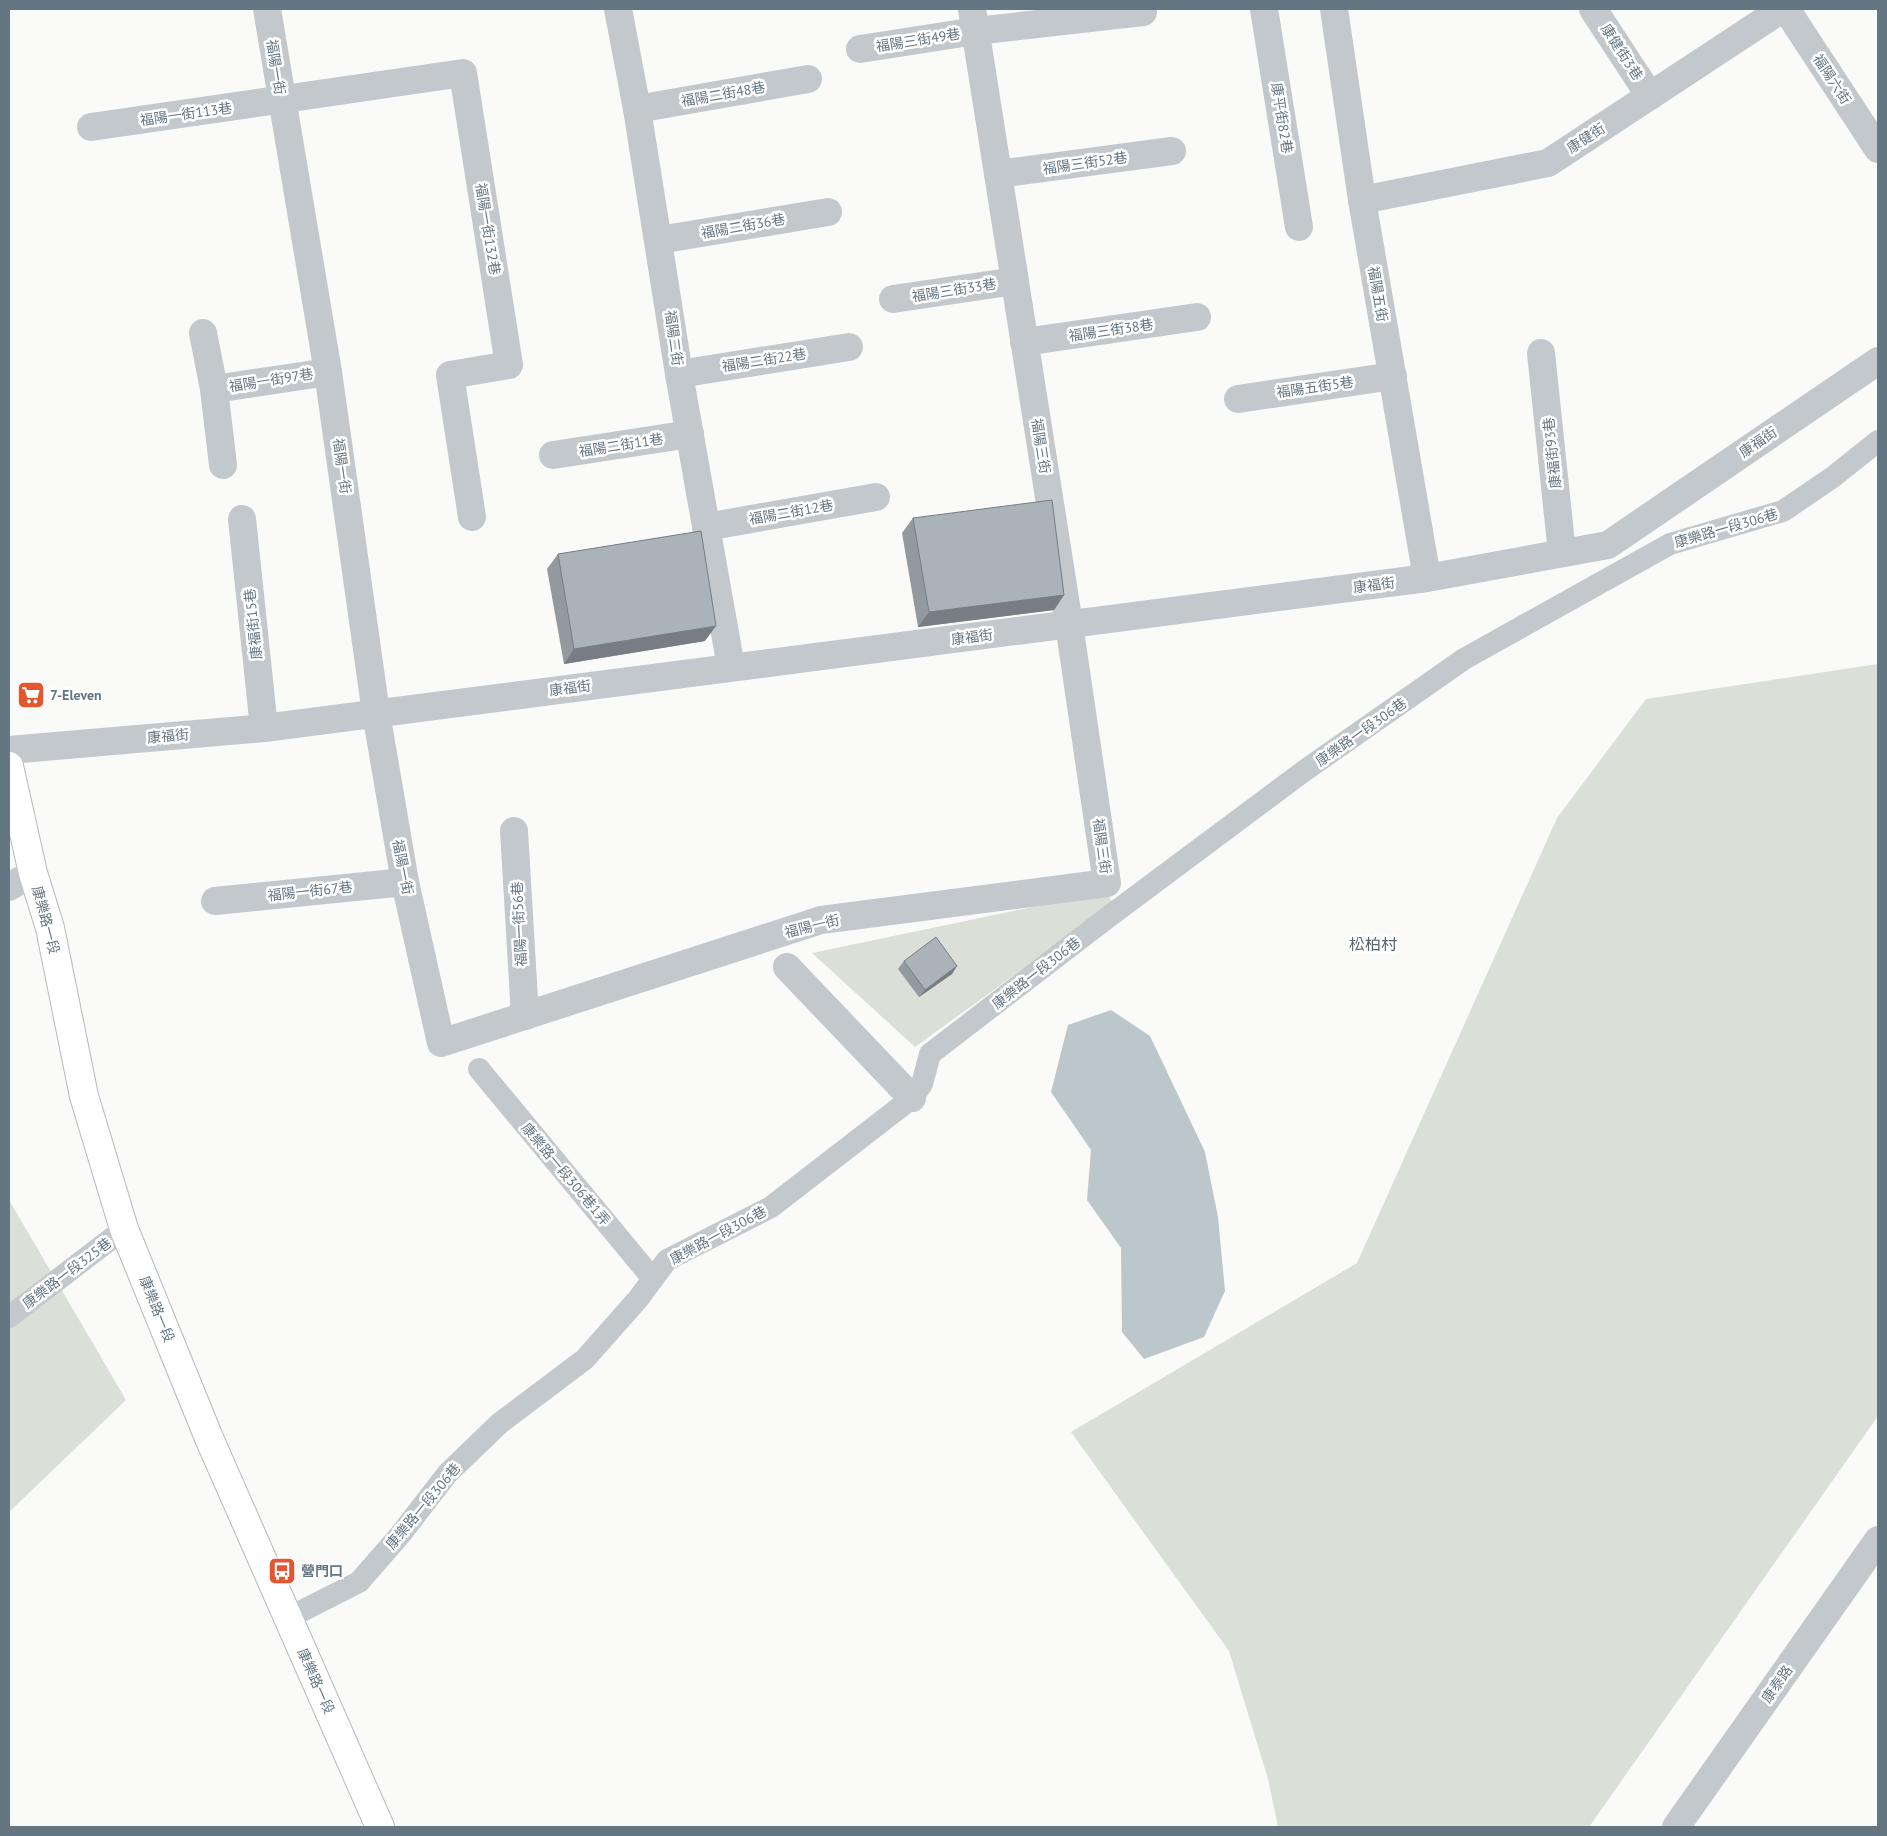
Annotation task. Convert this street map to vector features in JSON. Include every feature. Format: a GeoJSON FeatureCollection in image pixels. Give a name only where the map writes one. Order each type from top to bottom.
{"type":"FeatureCollection","features":[{"type":"Feature","properties":{"kind":"street","name":"福陽一街"},"geometry":{"type":"LineString","coordinates":[[267,9],[328,372],[376,713],[405,882],[441,1043],[821,920],[1107,883]]}},
{"type":"Feature","properties":{"kind":"street","name":"福陽二街"},"geometry":{"type":"LineString","coordinates":[[618,9],[637,109],[679,374],[731,667]]}},
{"type":"Feature","properties":{"kind":"street","name":"康平街82巷"},"geometry":{"type":"LineString","coordinates":[[1264,9],[1300,227]]}},
{"type":"Feature","properties":{"kind":"street","name":"福陽五街"},"geometry":{"type":"LineString","coordinates":[[1334,9],[1362,200],[1427,578]]}},
{"type":"Feature","properties":{"kind":"street","name":"康健街3巷"},"geometry":{"type":"LineString","coordinates":[[1593,9],[1650,96]]}},
{"type":"Feature","properties":{"kind":"street","name":"康健街"},"geometry":{"type":"LineString","coordinates":[[1362,200],[1548,163],[1784,9]]}},
{"type":"Feature","properties":{"kind":"street","name":"福陽六街"},"geometry":{"type":"LineString","coordinates":[[1784,9],[1878,149]]}},
{"type":"Feature","properties":{"kind":"street","name":"福陽三街49巷"},"geometry":{"type":"LineString","coordinates":[[860,49],[974,20],[1142,12]]}},
{"type":"Feature","properties":{"kind":"street","name":"福陽三街"},"geometry":{"type":"LineString","coordinates":[[974,20],[1069,624],[1107,883]]}},
{"type":"Feature","properties":{"kind":"street","name":"福陽一街132巷"},"geometry":{"type":"LineString","coordinates":[[281,100],[463,73],[509,366],[450,375],[472,517]]}},
{"type":"Feature","properties":{"kind":"street","name":"福陽二街48巷"},"geometry":{"type":"LineString","coordinates":[[637,109],[808,79]]}},
{"type":"Feature","properties":{"kind":"street","name":"福陽一街113巷"},"geometry":{"type":"LineString","coordinates":[[91,127],[281,100]]}},
{"type":"Feature","properties":{"kind":"street","name":"福陽三街52巷"},"geometry":{"type":"LineString","coordinates":[[998,174],[1172,151]]}},
{"type":"Feature","properties":{"kind":"street","name":"福陽二街36巷"},"geometry":{"type":"LineString","coordinates":[[659,240],[828,212]]}},
{"type":"Feature","properties":{"kind":"street","name":"福陽三街33巷"},"geometry":{"type":"LineString","coordinates":[[893,299],[1015,281]]}},
{"type":"Feature","properties":{"kind":"street","name":"福陽三街38巷"},"geometry":{"type":"LineString","coordinates":[[1024,342],[1197,317]]}},
{"type":"Feature","properties":{"kind":"street","name":"福陽一街97巷"},"geometry":{"type":"LineString","coordinates":[[203,333],[214,389],[223,465]]}},
{"type":"Feature","properties":{"kind":"street","name":"福陽二街22巷"},"geometry":{"type":"LineString","coordinates":[[679,374],[850,347]]}},
{"type":"Feature","properties":{"kind":"street","name":"康福街93巷"},"geometry":{"type":"LineString","coordinates":[[1540,353],[1562,553]]}},
{"type":"Feature","properties":{"kind":"street","name":"康福街"},"geometry":{"type":"LineString","coordinates":[[9,750],[264,728],[1427,578],[1608,545],[1878,361]]}},
{"type":"Feature","properties":{"kind":"street","name":"福陽一街97巷"},"geometry":{"type":"LineString","coordinates":[[214,389],[328,372]]}},
{"type":"Feature","properties":{"kind":"street","name":"福陽五街5巷"},"geometry":{"type":"LineString","coordinates":[[1238,398],[1393,376]]}},
{"type":"Feature","properties":{"kind":"street","name":"福陽二街11巷"},"geometry":{"type":"LineString","coordinates":[[553,455],[690,434]]}},
{"type":"Feature","properties":{"kind":"street","name":"福陽二街12巷"},"geometry":{"type":"LineString","coordinates":[[706,527],[876,497]]}},
{"type":"Feature","properties":{"kind":"street","name":"康福街15巷"},"geometry":{"type":"LineString","coordinates":[[242,520],[264,728]]}},
{"type":"Feature","properties":{"kind":"street","name":"康樂路一段"},"geometry":{"type":"LineString","coordinates":[[9,766],[33,873],[50,928],[84,1096],[124,1229],[209,1438],[377,1826]]}},
{"type":"Feature","properties":{"kind":"street","name":"福陽一街56巷"},"geometry":{"type":"LineString","coordinates":[[514,832],[525,1016]]}},
{"type":"Feature","properties":{"kind":"street"},"geometry":{"type":"LineString","coordinates":[[9,887],[33,873]]}},
{"type":"Feature","properties":{"kind":"street","name":"福陽一街67巷"},"geometry":{"type":"LineString","coordinates":[[215,901],[405,882]]}},
{"type":"Feature","properties":{"kind":"street"},"geometry":{"type":"LineString","coordinates":[[787,967],[912,1098]]}},
{"type":"Feature","properties":{"kind":"street","name":"康泰路"},"geometry":{"type":"LineString","coordinates":[[1676,1827],[1878,1540]]}},
{"type":"Feature","properties":{"kind":"lane","name":"康樂路一段306巷"},"geometry":{"type":"LineString","coordinates":[[288,1618],[359,1582],[400,1535],[448,1473],[500,1422],[586,1359],[638,1299],[667,1260],[771,1206],[912,1098],[922,1084],[930,1054],[1106,918],[1304,771],[1464,659],[1670,544],[1783,511],[1833,477],[1878,441]]}},
{"type":"Feature","properties":{"kind":"lane","name":"康樂路一段306巷1弄"},"geometry":{"type":"LineString","coordinates":[[478,1069],[653,1279]]}},
{"type":"Feature","properties":{"kind":"lane","name":"康樂路一段325巷"},"geometry":{"type":"LineString","coordinates":[[9,1318],[124,1229]]}},
{"type":"Feature","properties":{"kind":"shaded area"},"geometry":{"type":"Polygon","coordinates":[[[1878,664],[1878,1416],[1589,1827],[1278,1827],[1268,1779],[1229,1651],[1071,1432],[1357,1263],[1557,818],[1646,699],[1878,664]]]}},
{"type":"Feature","properties":{"kind":"shaded area"},"geometry":{"type":"Polygon","coordinates":[[[1104,892],[1114,903],[915,1047],[812,953],[1104,892]]]}},
{"type":"Feature","properties":{"kind":"shaded area"},"geometry":{"type":"Polygon","coordinates":[[[1111,1010],[1150,1036],[1205,1152],[1218,1217],[1225,1291],[1204,1337],[1144,1359],[1122,1332],[1121,1248],[1087,1200],[1091,1150],[1051,1092],[1068,1025],[1111,1010]]]}},
{"type":"Feature","properties":{"kind":"shaded area"},"geometry":{"type":"Polygon","coordinates":[[[9,1200],[126,1400],[9,1512],[9,1200]]]}},
{"type":"Feature","properties":{"kind":"building"},"geometry":{"type":"Polygon","coordinates":[[[1052,500],[1064,595],[929,612],[913,518],[1052,500]]]}},
{"type":"Feature","properties":{"kind":"building"},"geometry":{"type":"Polygon","coordinates":[[[701,531],[716,626],[574,649],[558,554],[701,531]]]}},
{"type":"Feature","properties":{"kind":"building"},"geometry":{"type":"Polygon","coordinates":[[[936,937],[957,966],[925,990],[904,961],[936,937]]]}},
{"type":"Feature","properties":{"kind":"place","name":"7-Eleven"},"geometry":{"type":"Point","coordinates":[31,695]}},
{"type":"Feature","properties":{"kind":"place","name":"營門口"},"geometry":{"type":"Point","coordinates":[282,1571]}},
{"type":"Feature","properties":{"kind":"district","name":"松柏村"},"geometry":{"type":"Point","coordinates":[1373,944]}}]}
